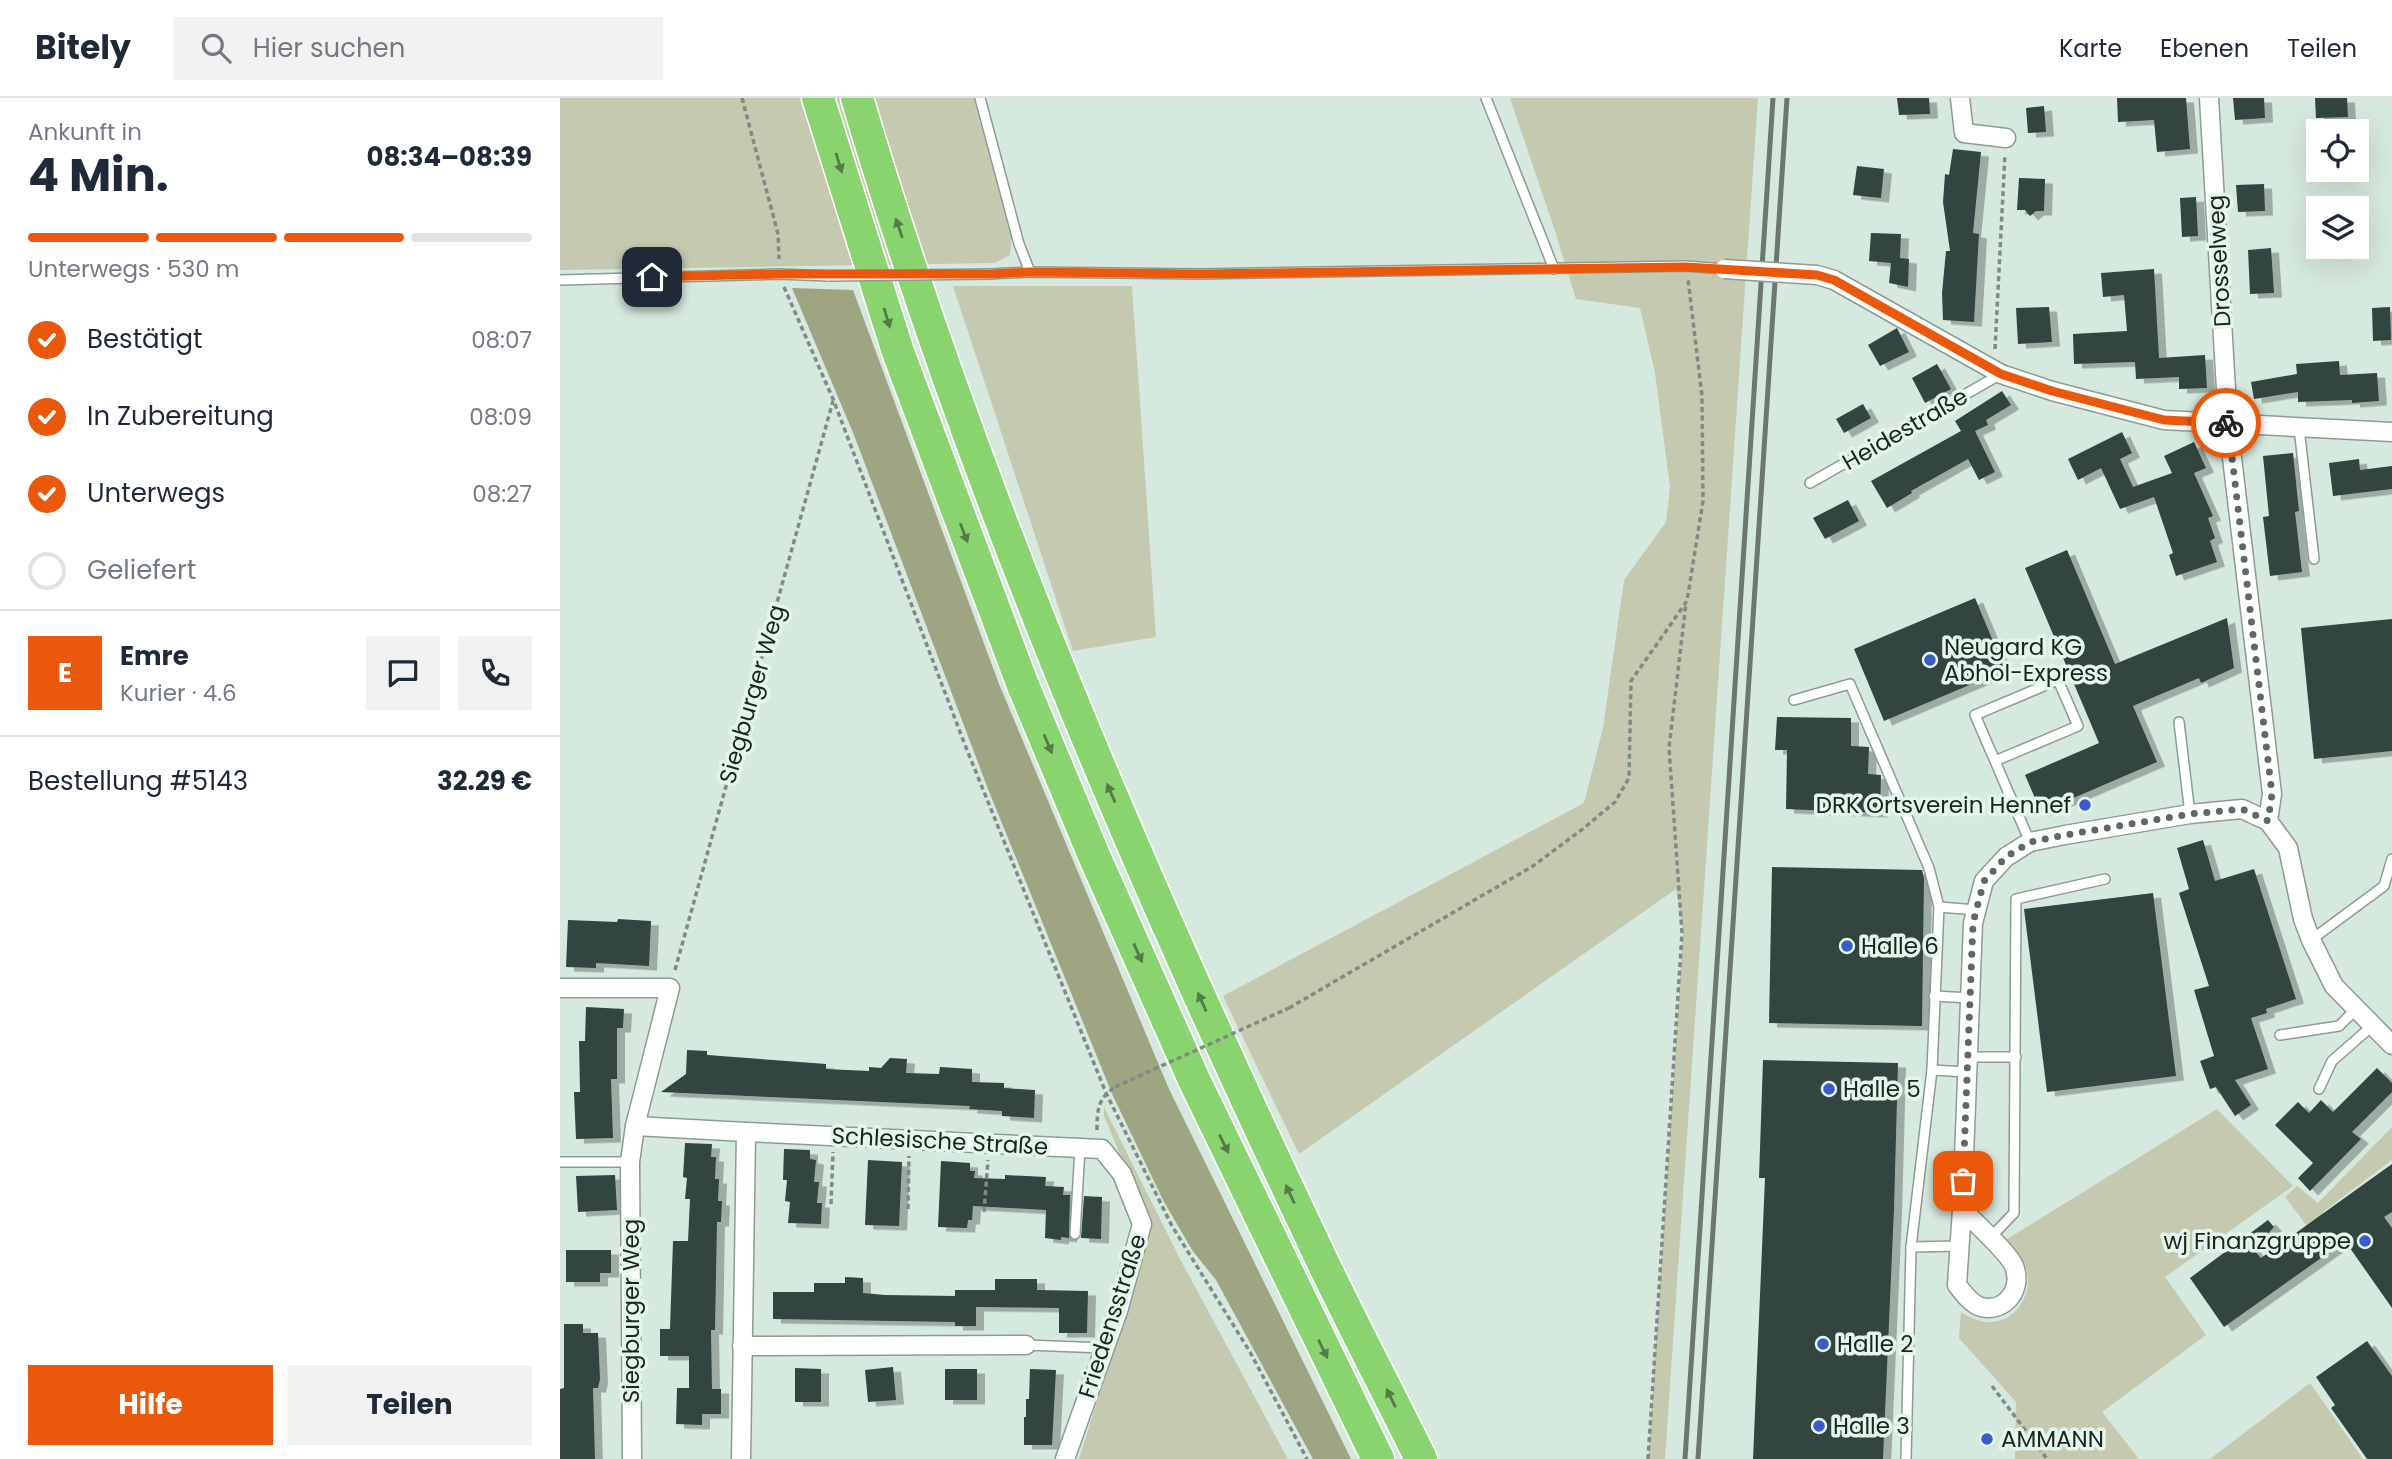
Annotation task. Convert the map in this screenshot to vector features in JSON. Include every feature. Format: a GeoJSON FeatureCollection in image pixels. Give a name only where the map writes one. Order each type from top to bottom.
{"type":"FeatureCollection","features":[{"type":"Feature","properties":{"kind":"highway"},"geometry":{"type":"LineString","coordinates":[[818,98],[898,352],[1027,696],[1095,858],[1195,1082],[1378,1459]]}},
{"type":"Feature","properties":{"kind":"highway"},"geometry":{"type":"LineString","coordinates":[[857,98],[880,175],[969,432],[1062,676],[1136,855],[1310,1237],[1421,1459]]}},
{"type":"Feature","properties":{"kind":"street"},"geometry":{"type":"LineString","coordinates":[[1960,98],[1964,133],[2006,138]]}},
{"type":"Feature","properties":{"kind":"street","name":"Drosselweg"},"geometry":{"type":"LineString","coordinates":[[2209,98],[2228,424]]}},
{"type":"Feature","properties":{"kind":"street","name":"Heidestraße"},"geometry":{"type":"LineString","coordinates":[[1724,269],[1817,275],[1834,280],[2001,374],[2052,391],[2164,420],[2392,432]]}},
{"type":"Feature","properties":{"kind":"street"},"geometry":{"type":"LineString","coordinates":[[2228,424],[2272,794],[2268,821]]}},
{"type":"Feature","properties":{"kind":"street"},"geometry":{"type":"LineString","coordinates":[[1962,1209],[2013,1264],[2017,1276],[2016,1289],[2009,1300],[1998,1306],[1979,1306],[1966,1297],[1957,1285],[1973,923],[1984,881],[2006,857],[2030,842],[2190,814],[2242,809],[2268,821],[2288,848],[2303,919],[2334,986],[2392,1045]]}},
{"type":"Feature","properties":{"kind":"street"},"geometry":{"type":"LineString","coordinates":[[560,988],[670,988]]}},
{"type":"Feature","properties":{"kind":"street","name":"Siegburger Weg"},"geometry":{"type":"LineString","coordinates":[[632,1459],[630,1162],[635,1126],[670,988]]}},
{"type":"Feature","properties":{"kind":"street","name":"Schlesische Straße"},"geometry":{"type":"LineString","coordinates":[[635,1126],[1102,1149]]}},
{"type":"Feature","properties":{"kind":"street"},"geometry":{"type":"LineString","coordinates":[[741,1459],[746,1132]]}},
{"type":"Feature","properties":{"kind":"street","name":"Friedensstraße"},"geometry":{"type":"LineString","coordinates":[[1065,1459],[1118,1311],[1142,1224],[1122,1174],[1102,1149]]}},
{"type":"Feature","properties":{"kind":"street"},"geometry":{"type":"LineString","coordinates":[[742,1346],[1026,1345]]}},
{"type":"Feature","properties":{"kind":"lane"},"geometry":{"type":"LineString","coordinates":[[980,98],[1019,244],[1030,272]]}},
{"type":"Feature","properties":{"kind":"lane"},"geometry":{"type":"LineString","coordinates":[[1486,98],[1554,269]]}},
{"type":"Feature","properties":{"kind":"lane"},"geometry":{"type":"LineString","coordinates":[[560,280],[779,274],[829,276],[1030,272],[1200,274],[1686,267],[1724,269]]}},
{"type":"Feature","properties":{"kind":"lane","name":"Heidestraße"},"geometry":{"type":"LineString","coordinates":[[1810,483],[2001,374]]}},
{"type":"Feature","properties":{"kind":"lane"},"geometry":{"type":"LineString","coordinates":[[2299,428],[2314,559]]}},
{"type":"Feature","properties":{"kind":"lane"},"geometry":{"type":"LineString","coordinates":[[1995,761],[2078,726],[2058,680],[1975,715],[2030,842]]}},
{"type":"Feature","properties":{"kind":"lane"},"geometry":{"type":"LineString","coordinates":[[1794,700],[1850,684],[1929,868],[1939,907],[1932,1070],[1911,1247],[1906,1459]]}},
{"type":"Feature","properties":{"kind":"lane"},"geometry":{"type":"LineString","coordinates":[[2179,722],[2190,814]]}},
{"type":"Feature","properties":{"kind":"lane"},"geometry":{"type":"LineString","coordinates":[[2311,940],[2384,886],[2392,859]]}},
{"type":"Feature","properties":{"kind":"lane"},"geometry":{"type":"LineString","coordinates":[[1990,1238],[2014,1213],[2016,899],[2105,879]]}},
{"type":"Feature","properties":{"kind":"lane"},"geometry":{"type":"LineString","coordinates":[[1939,907],[1976,909]]}},
{"type":"Feature","properties":{"kind":"lane"},"geometry":{"type":"LineString","coordinates":[[1934,996],[1970,998]]}},
{"type":"Feature","properties":{"kind":"lane"},"geometry":{"type":"LineString","coordinates":[[2280,1035],[2339,1026],[2356,1009]]}},
{"type":"Feature","properties":{"kind":"lane"},"geometry":{"type":"LineString","coordinates":[[2319,1090],[2332,1061],[2372,1026]]}},
{"type":"Feature","properties":{"kind":"lane"},"geometry":{"type":"LineString","coordinates":[[1932,1070],[2016,1057]]}},
{"type":"Feature","properties":{"kind":"lane"},"geometry":{"type":"LineString","coordinates":[[1076,1234],[1080,1148]]}},
{"type":"Feature","properties":{"kind":"lane"},"geometry":{"type":"LineString","coordinates":[[560,1162],[630,1162]]}},
{"type":"Feature","properties":{"kind":"lane"},"geometry":{"type":"LineString","coordinates":[[1911,1247],[1959,1246]]}},
{"type":"Feature","properties":{"kind":"lane"},"geometry":{"type":"LineString","coordinates":[[1026,1345],[1105,1348]]}},
{"type":"Feature","properties":{"kind":"path"},"geometry":{"type":"LineString","coordinates":[[742,98],[778,234],[779,274],[834,399],[965,745],[1107,1093],[1172,1226],[1250,1352],[1307,1459]]}},
{"type":"Feature","properties":{"kind":"path"},"geometry":{"type":"LineString","coordinates":[[2001,374],[1994,344],[2006,138]]}},
{"type":"Feature","properties":{"kind":"path"},"geometry":{"type":"LineString","coordinates":[[1648,1459],[1682,933],[1669,748],[1687,601],[1703,501],[1702,396],[1686,267]]}},
{"type":"Feature","properties":{"kind":"path","name":"Siegburger Weg"},"geometry":{"type":"LineString","coordinates":[[670,988],[834,399]]}},
{"type":"Feature","properties":{"kind":"path"},"geometry":{"type":"LineString","coordinates":[[1102,1149],[1097,1130],[1097,1107],[1115,1087],[1289,1008],[1533,866],[1615,802],[1629,778],[1631,681],[1687,601]]}},
{"type":"Feature","properties":{"kind":"path"},"geometry":{"type":"LineString","coordinates":[[831,1204],[834,1136]]}},
{"type":"Feature","properties":{"kind":"path"},"geometry":{"type":"LineString","coordinates":[[908,1209],[910,1140]]}},
{"type":"Feature","properties":{"kind":"path"},"geometry":{"type":"LineString","coordinates":[[984,1212],[989,1144]]}},
{"type":"Feature","properties":{"kind":"path"},"geometry":{"type":"LineString","coordinates":[[1992,1386],[2047,1459]]}},
{"type":"Feature","properties":{"kind":"green space"},"geometry":{"type":"Polygon","coordinates":[[[560,98],[979,98],[1012,237],[1010,255],[995,263],[560,270],[560,98]]]}},
{"type":"Feature","properties":{"kind":"green space"},"geometry":{"type":"Polygon","coordinates":[[[1510,98],[1758,98],[1665,1459],[1648,1459],[1683,933],[1676,889],[1299,1154],[1223,996],[1584,803],[1603,728],[1624,580],[1666,522],[1670,487],[1655,373],[1640,308],[1576,299],[1510,98]]]}},
{"type":"Feature","properties":{"kind":"green space"},"geometry":{"type":"Polygon","coordinates":[[[953,286],[1132,286],[1156,637],[1073,651],[953,286]]]}},
{"type":"Feature","properties":{"kind":"green space"},"geometry":{"type":"Polygon","coordinates":[[[792,288],[853,290],[999,684],[1169,1089],[1351,1459],[1313,1459],[1216,1280],[1192,1250],[1163,1200],[1113,1096],[988,789],[854,435],[792,288]]]}},
{"type":"Feature","properties":{"kind":"green space"},"geometry":{"type":"Polygon","coordinates":[[[1104,1107],[1180,1259],[1288,1459],[1079,1459],[1151,1229],[1104,1116],[1104,1107]]]}},
{"type":"Feature","properties":{"kind":"green space"},"geometry":{"type":"Polygon","coordinates":[[[2217,1109],[2293,1186],[2165,1277],[2206,1335],[2102,1412],[2139,1459],[2015,1459],[2016,1402],[1959,1338],[1961,1312],[1987,1322],[2008,1317],[2021,1305],[2028,1280],[2026,1266],[2004,1241],[2217,1109]]]}},
{"type":"Feature","properties":{"kind":"green space"},"geometry":{"type":"Polygon","coordinates":[[[2392,1127],[2392,1160],[2323,1212],[2329,1223],[2313,1234],[2285,1197],[2297,1186],[2318,1203],[2392,1127]]]}},
{"type":"Feature","properties":{"kind":"green space"},"geometry":{"type":"Polygon","coordinates":[[[2310,1383],[2363,1459],[2210,1459],[2310,1383]]]}},
{"type":"Feature","properties":{"kind":"building"},"geometry":{"type":"Polygon","coordinates":[[[1897,98],[1929,98],[1930,114],[1899,115],[1897,98]]]}},
{"type":"Feature","properties":{"kind":"building"},"geometry":{"type":"Polygon","coordinates":[[[2117,98],[2186,98],[2190,149],[2157,152],[2154,120],[2118,122],[2117,98]]]}},
{"type":"Feature","properties":{"kind":"building"},"geometry":{"type":"Polygon","coordinates":[[[2233,98],[2264,98],[2265,118],[2235,120],[2233,98]]]}},
{"type":"Feature","properties":{"kind":"building"},"geometry":{"type":"Polygon","coordinates":[[[2315,98],[2347,98],[2348,117],[2316,118],[2315,98]]]}},
{"type":"Feature","properties":{"kind":"building"},"geometry":{"type":"Polygon","coordinates":[[[2044,106],[2046,132],[2028,133],[2026,108],[2044,106]]]}},
{"type":"Feature","properties":{"kind":"building"},"geometry":{"type":"Polygon","coordinates":[[[1953,149],[1981,152],[1973,233],[1979,234],[1974,322],[1943,320],[1942,293],[1946,251],[1950,251],[1943,202],[1945,174],[1949,175],[1953,149]]]}},
{"type":"Feature","properties":{"kind":"building"},"geometry":{"type":"Polygon","coordinates":[[[1857,166],[1884,169],[1881,198],[1853,195],[1857,166]]]}},
{"type":"Feature","properties":{"kind":"building"},"geometry":{"type":"Polygon","coordinates":[[[2019,178],[2045,179],[2044,211],[2036,211],[2030,216],[2025,210],[2017,210],[2019,178]]]}},
{"type":"Feature","properties":{"kind":"building"},"geometry":{"type":"Polygon","coordinates":[[[2264,184],[2265,211],[2238,212],[2236,185],[2264,184]]]}},
{"type":"Feature","properties":{"kind":"building"},"geometry":{"type":"Polygon","coordinates":[[[2196,197],[2198,236],[2182,237],[2180,198],[2196,197]]]}},
{"type":"Feature","properties":{"kind":"building"},"geometry":{"type":"Polygon","coordinates":[[[1871,233],[1901,234],[1900,258],[1909,259],[1908,287],[1889,283],[1891,263],[1869,261],[1871,233]]]}},
{"type":"Feature","properties":{"kind":"building"},"geometry":{"type":"Polygon","coordinates":[[[2271,248],[2274,293],[2250,294],[2248,250],[2271,248]]]}},
{"type":"Feature","properties":{"kind":"building"},"geometry":{"type":"Polygon","coordinates":[[[2154,269],[2159,358],[2205,355],[2207,388],[2179,389],[2179,377],[2136,379],[2135,362],[2074,364],[2073,334],[2127,331],[2124,295],[2103,297],[2101,273],[2154,269]]]}},
{"type":"Feature","properties":{"kind":"building"},"geometry":{"type":"Polygon","coordinates":[[[2049,307],[2052,342],[2018,344],[2016,308],[2049,307]]]}},
{"type":"Feature","properties":{"kind":"building"},"geometry":{"type":"Polygon","coordinates":[[[2390,307],[2391,340],[2373,341],[2372,308],[2390,307]]]}},
{"type":"Feature","properties":{"kind":"building"},"geometry":{"type":"Polygon","coordinates":[[[1897,328],[1909,352],[1880,366],[1868,345],[1897,328]]]}},
{"type":"Feature","properties":{"kind":"building"},"geometry":{"type":"Polygon","coordinates":[[[2339,361],[2340,375],[2377,373],[2379,401],[2298,402],[2298,392],[2254,399],[2251,382],[2297,374],[2296,364],[2339,361]]]}},
{"type":"Feature","properties":{"kind":"building"},"geometry":{"type":"Polygon","coordinates":[[[1937,364],[1951,389],[1925,403],[1912,378],[1937,364]]]}},
{"type":"Feature","properties":{"kind":"building"},"geometry":{"type":"Polygon","coordinates":[[[2002,391],[2011,405],[1986,420],[1988,425],[1975,431],[1995,472],[1979,480],[1968,459],[1911,491],[1912,493],[1887,508],[1871,481],[1961,431],[1955,421],[2002,391]]]}},
{"type":"Feature","properties":{"kind":"building"},"geometry":{"type":"Polygon","coordinates":[[[1863,404],[1871,418],[1844,433],[1836,419],[1863,404]]]}},
{"type":"Feature","properties":{"kind":"building"},"geometry":{"type":"Polygon","coordinates":[[[2122,432],[2132,453],[2120,459],[2133,487],[2172,473],[2164,456],[2194,442],[2206,468],[2194,473],[2213,516],[2208,518],[2215,538],[2210,541],[2217,562],[2176,576],[2169,555],[2173,553],[2154,497],[2120,509],[2101,468],[2078,480],[2068,459],[2122,432]]]}},
{"type":"Feature","properties":{"kind":"building"},"geometry":{"type":"Polygon","coordinates":[[[2293,453],[2299,511],[2295,512],[2302,572],[2270,576],[2263,517],[2269,516],[2263,456],[2293,453]]]}},
{"type":"Feature","properties":{"kind":"building"},"geometry":{"type":"Polygon","coordinates":[[[2359,459],[2360,470],[2392,466],[2392,489],[2333,496],[2329,463],[2359,459]]]}},
{"type":"Feature","properties":{"kind":"building"},"geometry":{"type":"Polygon","coordinates":[[[1848,500],[1859,521],[1825,539],[1813,518],[1848,500]]]}},
{"type":"Feature","properties":{"kind":"building","name":"DRK Ortsverein Hennef"},"geometry":{"type":"Polygon","coordinates":[[[2067,550],[2115,664],[2227,618],[2234,668],[2201,683],[2199,678],[2133,706],[2157,762],[2041,812],[2025,775],[2099,743],[2025,568],[2067,550]]]}},
{"type":"Feature","properties":{"kind":"building","name":"Neugard KG Abhol-Express"},"geometry":{"type":"Polygon","coordinates":[[[1975,598],[2005,670],[1884,721],[1854,649],[1975,598]]]}},
{"type":"Feature","properties":{"kind":"building"},"geometry":{"type":"Polygon","coordinates":[[[2392,619],[2392,751],[2314,759],[2301,628],[2392,619]]]}},
{"type":"Feature","properties":{"kind":"building"},"geometry":{"type":"Polygon","coordinates":[[[1777,717],[1851,718],[1851,746],[1869,747],[1868,774],[1881,775],[1880,813],[1786,809],[1787,750],[1775,750],[1777,717]]]}},
{"type":"Feature","properties":{"kind":"building"},"geometry":{"type":"Polygon","coordinates":[[[2203,840],[2215,881],[2254,869],[2296,999],[2266,1009],[2267,1013],[2251,1018],[2268,1069],[2235,1080],[2251,1105],[2235,1116],[2216,1087],[2210,1089],[2200,1061],[2214,1056],[2194,990],[2209,986],[2179,893],[2189,889],[2177,848],[2203,840]]]}},
{"type":"Feature","properties":{"kind":"building","name":"Halle 6"},"geometry":{"type":"Polygon","coordinates":[[[1772,867],[1922,870],[1922,1026],[1769,1023],[1772,867]]]}},
{"type":"Feature","properties":{"kind":"building"},"geometry":{"type":"Polygon","coordinates":[[[2153,893],[2176,1076],[2047,1092],[2024,909],[2153,893]]]}},
{"type":"Feature","properties":{"kind":"building"},"geometry":{"type":"Polygon","coordinates":[[[618,919],[651,921],[649,966],[596,963],[596,968],[566,967],[568,920],[617,922],[618,919]]]}},
{"type":"Feature","properties":{"kind":"building"},"geometry":{"type":"Polygon","coordinates":[[[586,1007],[624,1009],[623,1028],[617,1028],[617,1079],[611,1079],[613,1138],[576,1139],[574,1092],[580,1092],[579,1041],[585,1041],[586,1007]]]}},
{"type":"Feature","properties":{"kind":"building"},"geometry":{"type":"Polygon","coordinates":[[[687,1050],[707,1051],[707,1055],[826,1064],[826,1069],[869,1071],[869,1067],[881,1068],[890,1058],[907,1059],[906,1073],[939,1074],[940,1067],[972,1069],[972,1082],[1004,1083],[1004,1088],[1035,1090],[1034,1118],[1002,1116],[1002,1111],[969,1109],[970,1106],[661,1092],[686,1074],[687,1050]]]}},
{"type":"Feature","properties":{"kind":"building"},"geometry":{"type":"Polygon","coordinates":[[[1763,1060],[1898,1063],[1883,1459],[1753,1459],[1765,1178],[1759,1178],[1763,1060]]]}},
{"type":"Feature","properties":{"kind":"building"},"geometry":{"type":"Polygon","coordinates":[[[2377,1068],[2392,1083],[2392,1092],[2352,1132],[2361,1139],[2310,1191],[2298,1178],[2313,1163],[2275,1125],[2298,1102],[2309,1113],[2321,1100],[2333,1112],[2377,1068]]]}},
{"type":"Feature","properties":{"kind":"building"},"geometry":{"type":"Polygon","coordinates":[[[685,1143],[712,1144],[711,1157],[716,1157],[715,1179],[719,1179],[718,1201],[722,1201],[721,1222],[717,1222],[715,1330],[711,1330],[712,1389],[721,1389],[721,1414],[702,1414],[702,1425],[676,1424],[677,1388],[689,1388],[689,1356],[660,1356],[660,1329],[670,1329],[673,1241],[688,1241],[690,1199],[685,1199],[687,1178],[683,1177],[685,1143]]]}},
{"type":"Feature","properties":{"kind":"building"},"geometry":{"type":"Polygon","coordinates":[[[784,1149],[810,1150],[810,1159],[816,1160],[814,1182],[819,1182],[817,1203],[822,1203],[821,1224],[788,1223],[790,1202],[785,1201],[787,1180],[783,1180],[784,1149]]]}},
{"type":"Feature","properties":{"kind":"building"},"geometry":{"type":"Polygon","coordinates":[[[868,1160],[902,1162],[899,1226],[865,1225],[868,1160]]]}},
{"type":"Feature","properties":{"kind":"building"},"geometry":{"type":"Polygon","coordinates":[[[941,1161],[970,1163],[970,1171],[975,1171],[974,1178],[1005,1179],[1005,1175],[1046,1177],[1045,1186],[1064,1187],[1063,1195],[1070,1195],[1069,1238],[1045,1238],[1046,1210],[973,1206],[972,1220],[968,1220],[967,1228],[938,1227],[941,1161]]]}},
{"type":"Feature","properties":{"kind":"building"},"geometry":{"type":"Polygon","coordinates":[[[2392,1164],[2392,1212],[2384,1217],[2392,1228],[2392,1308],[2345,1241],[2224,1327],[2190,1278],[2268,1220],[2274,1227],[2253,1249],[2261,1258],[2392,1164]]]}},
{"type":"Feature","properties":{"kind":"building"},"geometry":{"type":"Polygon","coordinates":[[[615,1175],[617,1210],[578,1212],[576,1176],[615,1175]]]}},
{"type":"Feature","properties":{"kind":"building"},"geometry":{"type":"Polygon","coordinates":[[[1084,1196],[1102,1197],[1101,1239],[1081,1238],[1084,1196]]]}},
{"type":"Feature","properties":{"kind":"building"},"geometry":{"type":"Polygon","coordinates":[[[566,1250],[611,1250],[611,1273],[600,1273],[600,1282],[566,1282],[566,1250]]]}},
{"type":"Feature","properties":{"kind":"building"},"geometry":{"type":"Polygon","coordinates":[[[845,1277],[863,1278],[863,1293],[955,1296],[955,1290],[995,1290],[995,1279],[1037,1279],[1037,1290],[1088,1291],[1087,1333],[1059,1333],[1059,1308],[976,1307],[976,1326],[955,1326],[955,1322],[773,1319],[773,1292],[814,1292],[814,1283],[845,1283],[845,1277]]]}},
{"type":"Feature","properties":{"kind":"building"},"geometry":{"type":"Polygon","coordinates":[[[564,1324],[583,1324],[583,1333],[598,1333],[600,1379],[598,1388],[593,1388],[595,1459],[560,1459],[564,1324]]]}},
{"type":"Feature","properties":{"kind":"building"},"geometry":{"type":"Polygon","coordinates":[[[2367,1341],[2392,1376],[2392,1459],[2367,1459],[2331,1408],[2335,1405],[2316,1377],[2367,1341]]]}},
{"type":"Feature","properties":{"kind":"building"},"geometry":{"type":"Polygon","coordinates":[[[893,1367],[896,1400],[868,1402],[865,1370],[893,1367]]]}},
{"type":"Feature","properties":{"kind":"building"},"geometry":{"type":"Polygon","coordinates":[[[795,1368],[821,1369],[821,1402],[795,1402],[795,1368]]]}},
{"type":"Feature","properties":{"kind":"building"},"geometry":{"type":"Polygon","coordinates":[[[945,1369],[977,1369],[977,1400],[945,1400],[945,1369]]]}},
{"type":"Feature","properties":{"kind":"building"},"geometry":{"type":"Polygon","coordinates":[[[1030,1369],[1056,1370],[1052,1445],[1024,1445],[1024,1417],[1026,1399],[1029,1399],[1030,1369]]]}},
{"type":"Feature","properties":{"kind":"railway"},"geometry":{"type":"LineString","coordinates":[[1685,1459],[1773,98]]}},
{"type":"Feature","properties":{"kind":"railway"},"geometry":{"type":"LineString","coordinates":[[1698,1459],[1787,98]]}},
{"type":"Feature","properties":{"kind":"way so far"},"geometry":{"type":"LineString","coordinates":[[1963,1181],[1973,923],[1984,881],[2006,857],[2030,842],[2190,814],[2242,809],[2268,821],[2272,794],[2226,423]]}},
{"type":"Feature","properties":{"kind":"place","name":"Neugard KG Abhol-Express"},"geometry":{"type":"Point","coordinates":[1930,660]}},
{"type":"Feature","properties":{"kind":"place","name":"DRK Ortsverein Hennef"},"geometry":{"type":"Point","coordinates":[2085,805]}},
{"type":"Feature","properties":{"kind":"place","name":"Halle 6"},"geometry":{"type":"Point","coordinates":[1847,946]}},
{"type":"Feature","properties":{"kind":"place","name":"Halle 5"},"geometry":{"type":"Point","coordinates":[1829,1089]}},
{"type":"Feature","properties":{"kind":"place","name":"wj Finanzgruppe"},"geometry":{"type":"Point","coordinates":[2365,1241]}},
{"type":"Feature","properties":{"kind":"place","name":"Halle 2"},"geometry":{"type":"Point","coordinates":[1823,1344]}},
{"type":"Feature","properties":{"kind":"place","name":"Halle 3"},"geometry":{"type":"Point","coordinates":[1819,1426]}},
{"type":"Feature","properties":{"kind":"place","name":"AMMANN"},"geometry":{"type":"Point","coordinates":[1987,1439]}},
{"type":"Feature","properties":{"kind":"route"},"geometry":{"type":"LineString","coordinates":[[652,277],[1030,272],[1200,274],[1686,267],[1817,275],[1834,280],[2001,374],[2052,391],[2164,420],[2226,423]]}}]}
